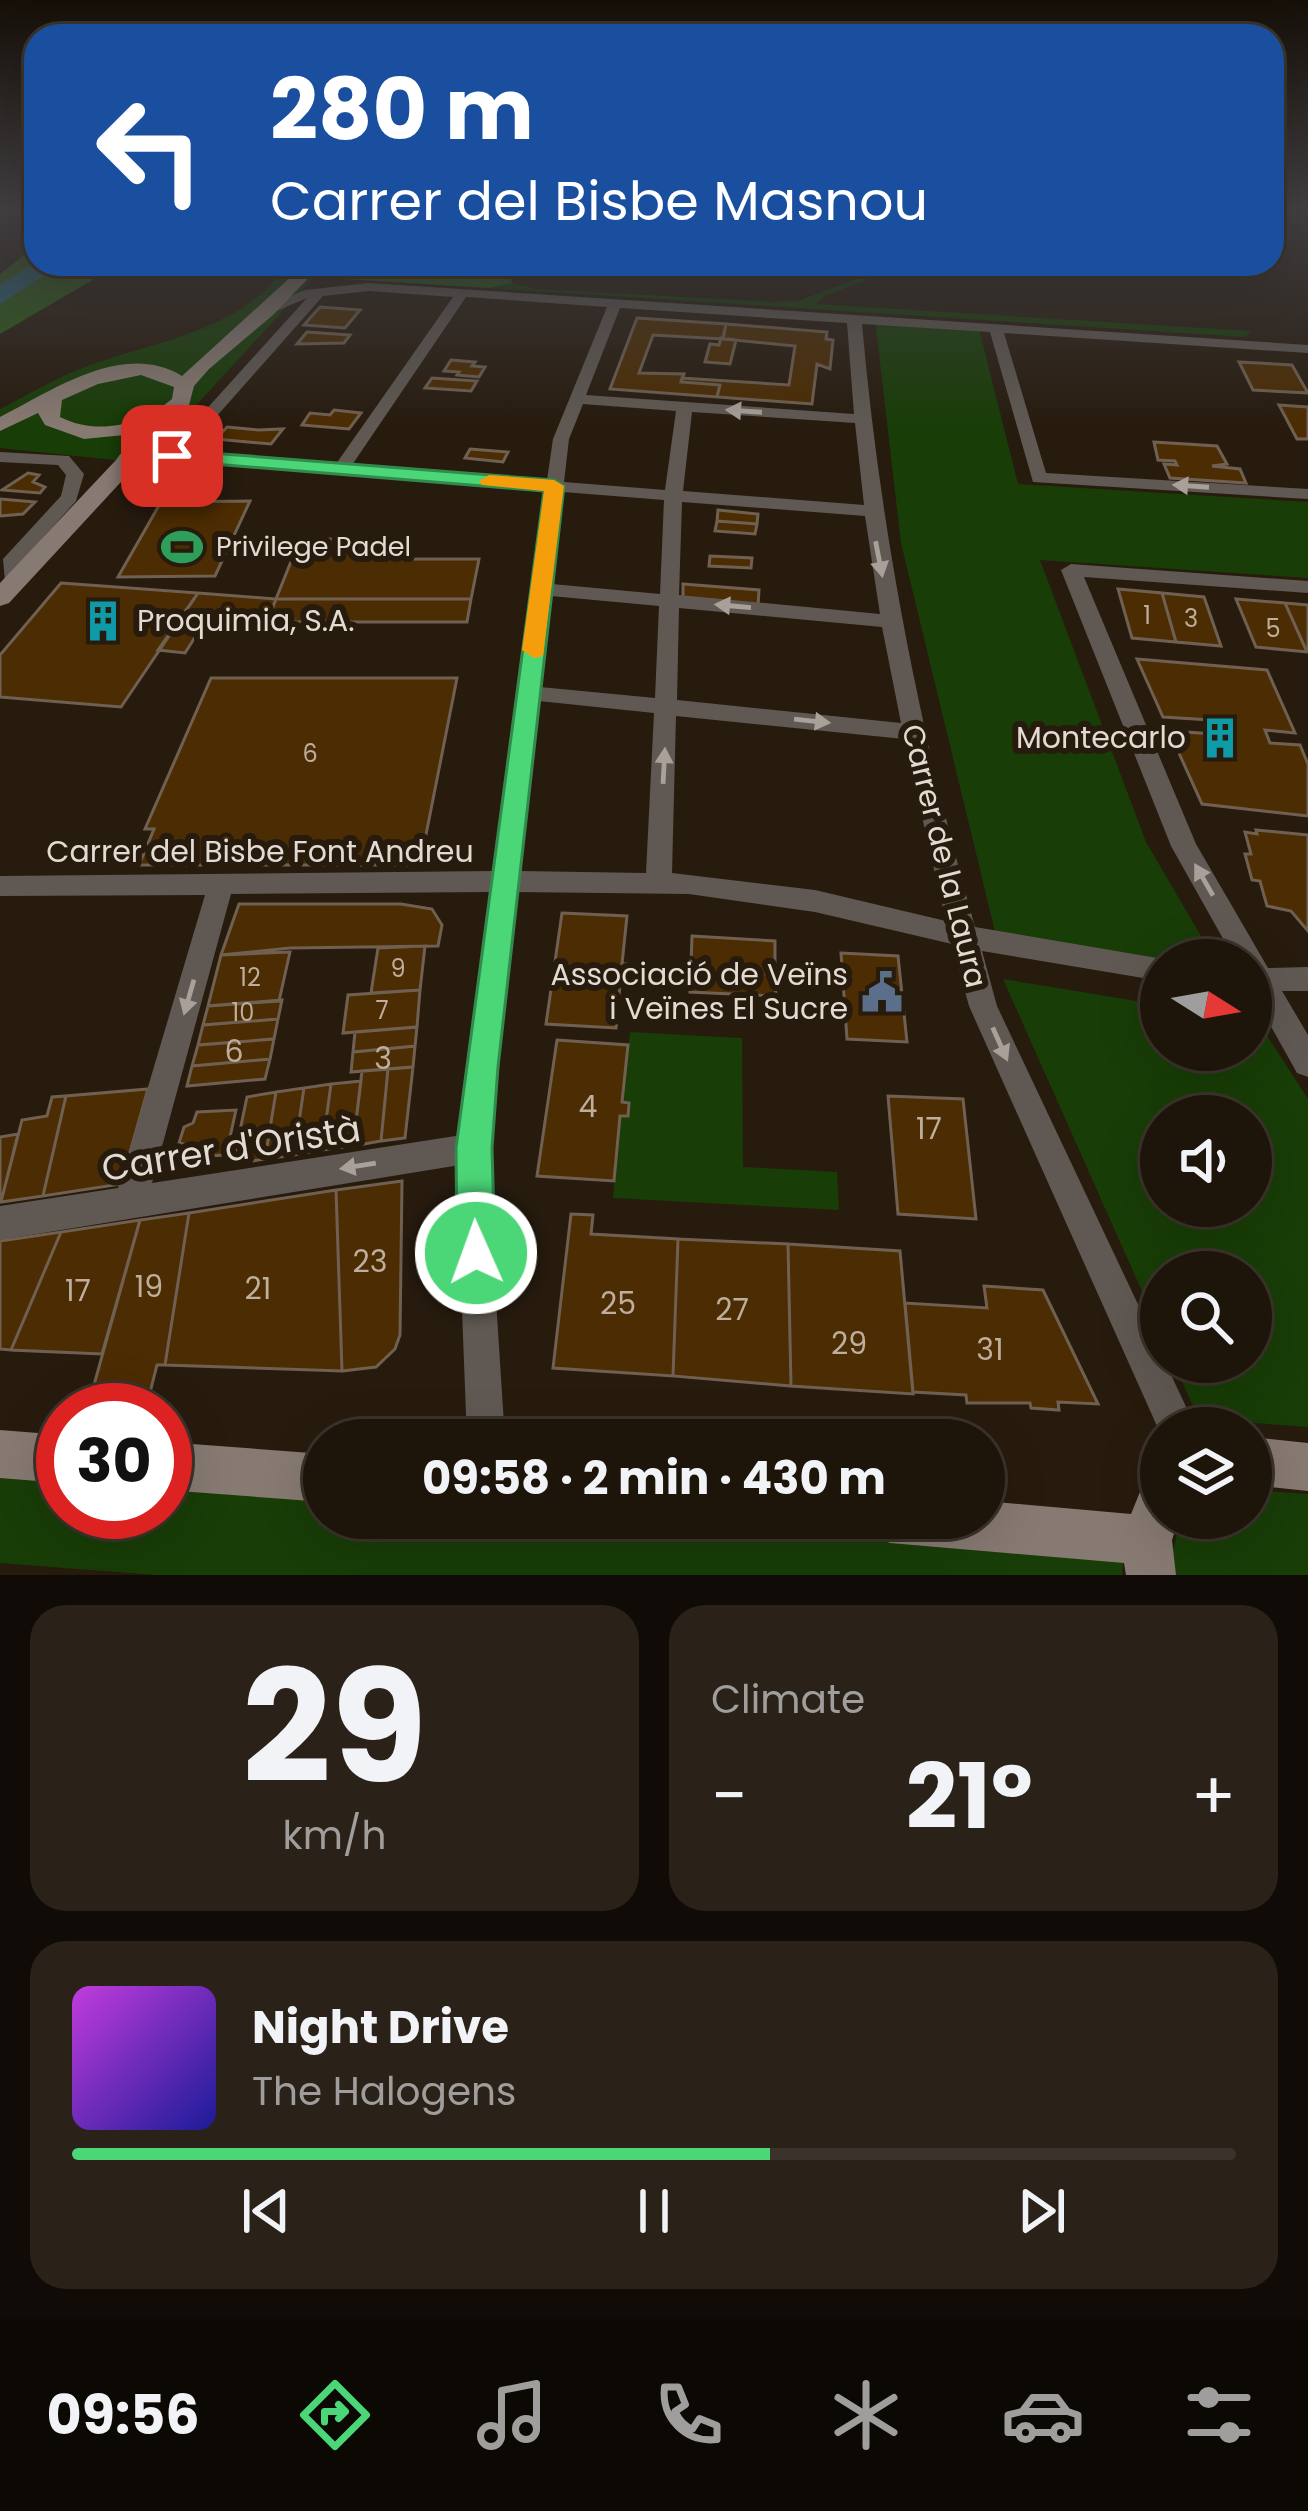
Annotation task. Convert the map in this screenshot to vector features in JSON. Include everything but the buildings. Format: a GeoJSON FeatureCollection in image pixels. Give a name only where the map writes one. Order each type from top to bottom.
{"type":"FeatureCollection","features":[{"type":"Feature","properties":{"kind":"street"},"geometry":{"type":"LineString","coordinates":[[96,433],[154,421],[179,405],[184,385],[296,282]]}},
{"type":"Feature","properties":{"kind":"street"},"geometry":{"type":"LineString","coordinates":[[266,311],[305,294],[356,287],[1306,347]]}},
{"type":"Feature","properties":{"kind":"street"},"geometry":{"type":"LineString","coordinates":[[341,469],[462,293]]}},
{"type":"Feature","properties":{"kind":"street"},"geometry":{"type":"LineString","coordinates":[[318,294],[172,456],[870,511]]}},
{"type":"Feature","properties":{"kind":"street"},"geometry":{"type":"LineString","coordinates":[[485,1419],[474,1148],[561,439],[615,303]]}},
{"type":"Feature","properties":{"kind":"street","name":"Carrer de la Laura"},"geometry":{"type":"LineString","coordinates":[[854,317],[870,511],[911,732],[960,934],[983,1006],[1167,1407]]}},
{"type":"Feature","properties":{"kind":"street"},"geometry":{"type":"LineString","coordinates":[[994,326],[1039,478],[1308,494]]}},
{"type":"Feature","properties":{"kind":"street"},"geometry":{"type":"LineString","coordinates":[[0,425],[97,376],[149,371],[223,345]]}},
{"type":"Feature","properties":{"kind":"street"},"geometry":{"type":"LineString","coordinates":[[149,371],[169,374],[184,385]]}},
{"type":"Feature","properties":{"kind":"street"},"geometry":{"type":"LineString","coordinates":[[576,399],[861,419]]}},
{"type":"Feature","properties":{"kind":"street"},"geometry":{"type":"LineString","coordinates":[[53,401],[50,417],[66,429]]}},
{"type":"Feature","properties":{"kind":"street"},"geometry":{"type":"LineString","coordinates":[[659,882],[674,496],[685,406]]}},
{"type":"Feature","properties":{"kind":"street"},"geometry":{"type":"LineString","coordinates":[[8,590],[124,465],[154,421]]}},
{"type":"Feature","properties":{"kind":"street"},"geometry":{"type":"LineString","coordinates":[[0,440],[66,429],[96,433],[114,441],[124,465]]}},
{"type":"Feature","properties":{"kind":"street"},"geometry":{"type":"LineString","coordinates":[[0,457],[63,460],[76,474],[70,497],[13,559],[8,590]]}},
{"type":"Feature","properties":{"kind":"street"},"geometry":{"type":"LineString","coordinates":[[1234,939],[1184,846],[1071,570],[1308,587]]}},
{"type":"Feature","properties":{"kind":"street"},"geometry":{"type":"LineString","coordinates":[[542,589],[891,621]]}},
{"type":"Feature","properties":{"kind":"street"},"geometry":{"type":"LineString","coordinates":[[529,693],[911,732]]}},
{"type":"Feature","properties":{"kind":"street","name":"Carrer del Bisbe Font Andreu"},"geometry":{"type":"LineString","coordinates":[[0,886],[659,882],[815,901],[960,934],[1140,965]]}},
{"type":"Feature","properties":{"kind":"street"},"geometry":{"type":"LineString","coordinates":[[130,1204],[221,885]]}},
{"type":"Feature","properties":{"kind":"street"},"geometry":{"type":"LineString","coordinates":[[1272,980],[1308,979]]}},
{"type":"Feature","properties":{"kind":"street"},"geometry":{"type":"LineString","coordinates":[[1272,1005],[1308,1063]]}},
{"type":"Feature","properties":{"kind":"street","name":"Carrer d'Oristà"},"geometry":{"type":"LineString","coordinates":[[0,1223],[474,1148]]}},
{"type":"Feature","properties":{"kind":"street"},"geometry":{"type":"LineString","coordinates":[[0,1454],[36,1457]]}},
{"type":"Feature","properties":{"kind":"street"},"geometry":{"type":"LineString","coordinates":[[1272,1463],[1308,1466]]}},
{"type":"Feature","properties":{"kind":"street"},"geometry":{"type":"LineString","coordinates":[[192,1468],[303,1476]]}},
{"type":"Feature","properties":{"kind":"street"},"geometry":{"type":"LineString","coordinates":[[1005,1527],[1140,1537]]}},
{"type":"Feature","properties":{"kind":"green space"},"geometry":{"type":"Polygon","coordinates":[[[0,282],[90,282],[0,334],[0,282]]]}},
{"type":"Feature","properties":{"kind":"green space"},"geometry":{"type":"Polygon","coordinates":[[[274,282],[310,282],[143,463],[0,448],[0,409],[81,369],[225,318],[274,282]]]}},
{"type":"Feature","properties":{"kind":"green space"},"geometry":{"type":"Polygon","coordinates":[[[384,282],[512,283],[488,288],[384,282]]]}},
{"type":"Feature","properties":{"kind":"green space"},"geometry":{"type":"Polygon","coordinates":[[[862,282],[816,304],[1252,331],[1245,337],[488,288],[512,283],[536,289],[798,301],[862,282]]]}},
{"type":"Feature","properties":{"kind":"green space"},"geometry":{"type":"Polygon","coordinates":[[[875,319],[978,325],[1018,484],[1308,502],[1308,578],[1040,560],[1146,842],[1203,939],[1140,939],[1140,958],[998,944],[901,543],[875,319]]]}},
{"type":"Feature","properties":{"kind":"green space"},"geometry":{"type":"Polygon","coordinates":[[[1003,979],[1140,1002],[1140,1071],[1272,1071],[1272,1043],[1308,1099],[1308,1427],[1272,1424],[1272,1407],[1194,1407],[1183,1383],[1272,1383],[1272,1251],[1140,1251],[1140,1287],[1003,979]]]}},
{"type":"Feature","properties":{"kind":"green space"},"geometry":{"type":"Polygon","coordinates":[[[630,1032],[742,1038],[743,1167],[837,1172],[839,1210],[613,1198],[620,1116],[628,1116],[629,1104],[622,1102],[630,1032]]]}},
{"type":"Feature","properties":{"kind":"green space"},"geometry":{"type":"Polygon","coordinates":[[[0,1472],[36,1475],[36,1539],[192,1539],[192,1486],[303,1494],[303,1539],[894,1539],[1124,1557],[1122,1575],[156,1575],[0,1563],[0,1472]]]}},
{"type":"Feature","properties":{"kind":"green space"},"geometry":{"type":"Polygon","coordinates":[[[1272,1491],[1308,1494],[1308,1575],[1167,1575],[1176,1539],[1272,1539],[1272,1491]]]}},
{"type":"Feature","properties":{"kind":"waterway"},"geometry":{"type":"LineString","coordinates":[[0,296],[23,282]]}},
{"type":"Feature","properties":{"kind":"slow traffic"},"geometry":{"type":"LineString","coordinates":[[489,481],[554,486],[534,650]]}},
{"type":"Feature","properties":{"kind":"place","name":"Privilege Padel"},"geometry":{"type":"Point","coordinates":[182,547]}},
{"type":"Feature","properties":{"kind":"place","name":"Proquimia, S.A."},"geometry":{"type":"Point","coordinates":[103,621]}},
{"type":"Feature","properties":{"kind":"place","name":"Montecarlo"},"geometry":{"type":"Point","coordinates":[1220,738]}},
{"type":"Feature","properties":{"kind":"place","name":"Associació de Veïns i Veïnes El Sucre"},"geometry":{"type":"Point","coordinates":[882,992]}},
{"type":"Feature","properties":{"kind":"route"},"geometry":{"type":"LineString","coordinates":[[172,456],[554,486],[481,1067],[474,1148],[476,1253]]}}]}
